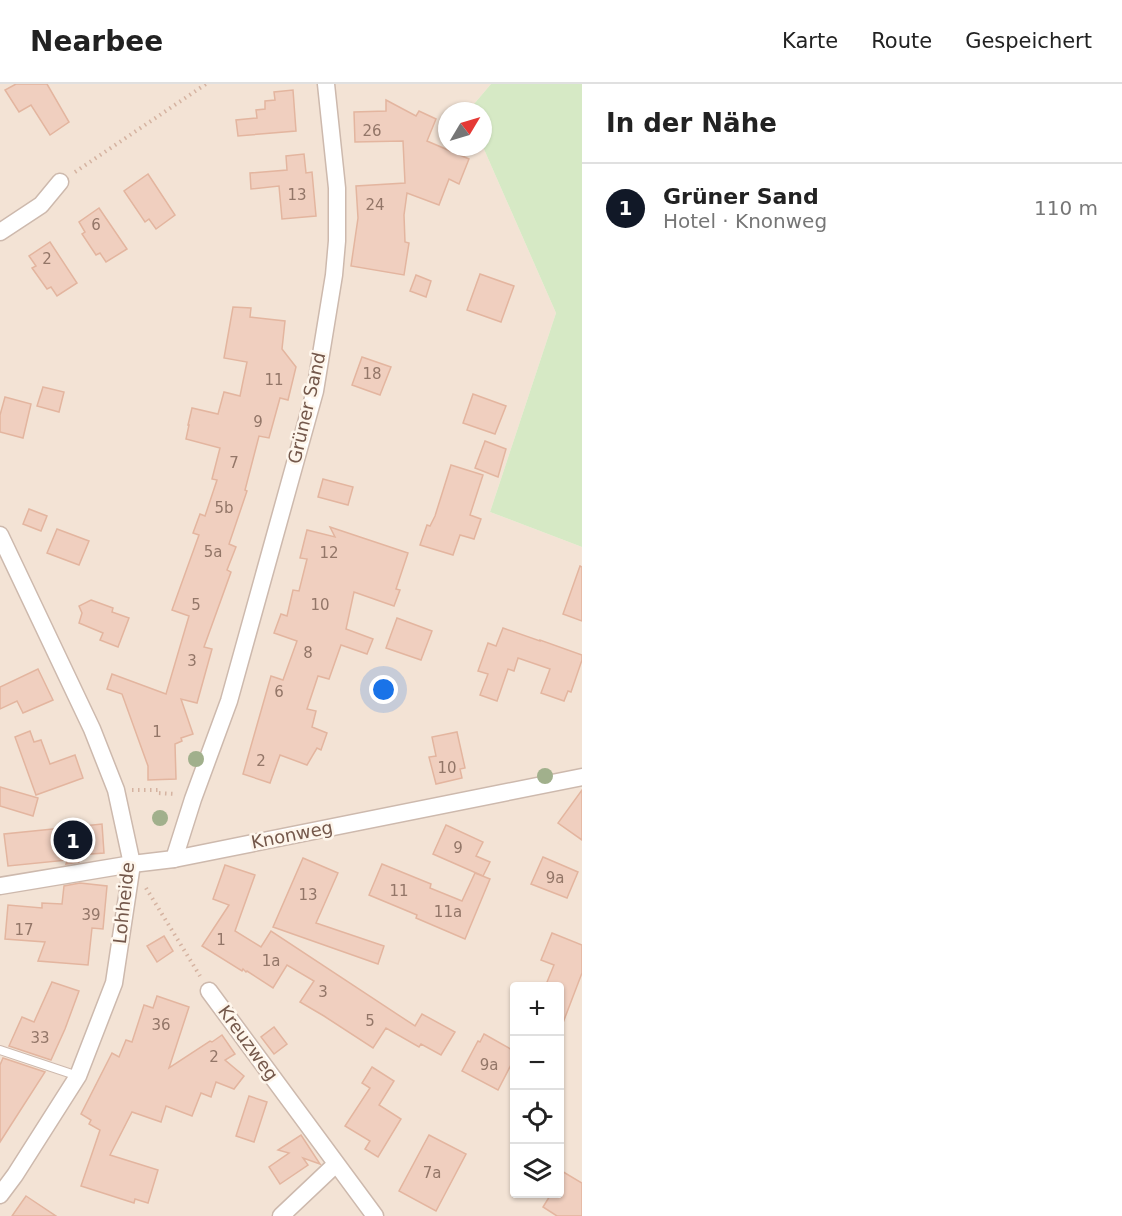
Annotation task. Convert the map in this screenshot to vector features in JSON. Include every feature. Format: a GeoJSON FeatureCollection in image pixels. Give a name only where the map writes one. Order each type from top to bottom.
{"type":"FeatureCollection","features":[{"type":"Feature","properties":{"kind":"street","name":"Grüner Sand"},"geometry":{"type":"LineString","coordinates":[[174,859],[229,701],[315,391],[334,275],[337,241],[337,188],[326,84]]}},
{"type":"Feature","properties":{"kind":"street"},"geometry":{"type":"LineString","coordinates":[[0,232],[41,205],[60,182]]}},
{"type":"Feature","properties":{"kind":"street","name":"Lohheide"},"geometry":{"type":"LineString","coordinates":[[0,536],[92,729],[116,790],[132,864],[114,983],[78,1076],[0,1195]]}},
{"type":"Feature","properties":{"kind":"street","name":"Knonweg"},"geometry":{"type":"LineString","coordinates":[[0,886],[174,859],[582,777]]}},
{"type":"Feature","properties":{"kind":"street","name":"Kreuzweg"},"geometry":{"type":"LineString","coordinates":[[209,991],[375,1216]]}},
{"type":"Feature","properties":{"kind":"street"},"geometry":{"type":"LineString","coordinates":[[281,1216],[336,1164]]}},
{"type":"Feature","properties":{"kind":"lane"},"geometry":{"type":"LineString","coordinates":[[0,1050],[78,1076]]}},
{"type":"Feature","properties":{"kind":"path"},"geometry":{"type":"LineString","coordinates":[[60,182],[206,84]]}},
{"type":"Feature","properties":{"kind":"path"},"geometry":{"type":"LineString","coordinates":[[116,790],[158,790],[158,793],[177,794],[193,799]]}},
{"type":"Feature","properties":{"kind":"path","name":"Kreuzweg"},"geometry":{"type":"LineString","coordinates":[[132,864],[209,991]]}},
{"type":"Feature","properties":{"kind":"shaded area"},"geometry":{"type":"Polygon","coordinates":[[[0,84],[491,84],[476,102],[438,102],[438,156],[487,156],[556,313],[490,512],[582,547],[582,1216],[0,1216],[0,84]]]}},
{"type":"Feature","properties":{"kind":"green space"},"geometry":{"type":"Polygon","coordinates":[[[491,84],[582,84],[582,547],[490,512],[556,313],[487,156],[492,156],[492,102],[476,102],[491,84]]]}},
{"type":"Feature","properties":{"kind":"building"},"geometry":{"type":"Polygon","coordinates":[[[16,84],[47,84],[69,122],[50,135],[31,105],[19,112],[5,90],[16,84]]]}},
{"type":"Feature","properties":{"kind":"building"},"geometry":{"type":"Polygon","coordinates":[[[293,90],[296,131],[238,136],[236,120],[257,118],[256,110],[265,109],[265,101],[275,100],[274,92],[293,90]]]}},
{"type":"Feature","properties":{"kind":"building"},"geometry":{"type":"Polygon","coordinates":[[[386,100],[416,116],[419,111],[436,119],[427,141],[438,146],[438,156],[462,156],[469,159],[459,184],[449,179],[439,205],[407,193],[404,215],[405,242],[409,243],[404,275],[351,266],[358,218],[356,186],[405,183],[403,141],[355,142],[354,112],[386,111],[386,100]]]}},
{"type":"Feature","properties":{"kind":"building"},"geometry":{"type":"Polygon","coordinates":[[[304,154],[306,173],[312,172],[316,216],[282,219],[279,186],[251,189],[250,173],[287,170],[286,156],[304,154]]]}},
{"type":"Feature","properties":{"kind":"building"},"geometry":{"type":"Polygon","coordinates":[[[148,174],[175,215],[156,229],[149,219],[145,222],[124,191],[148,174]]]}},
{"type":"Feature","properties":{"kind":"building"},"geometry":{"type":"Polygon","coordinates":[[[99,208],[127,249],[106,262],[100,253],[96,255],[82,234],[85,232],[79,222],[99,208]]]}},
{"type":"Feature","properties":{"kind":"building"},"geometry":{"type":"Polygon","coordinates":[[[50,242],[77,283],[57,296],[51,287],[47,289],[32,268],[36,266],[29,256],[50,242]]]}},
{"type":"Feature","properties":{"kind":"building"},"geometry":{"type":"Polygon","coordinates":[[[480,274],[514,286],[501,322],[467,310],[480,274]]]}},
{"type":"Feature","properties":{"kind":"building"},"geometry":{"type":"Polygon","coordinates":[[[416,275],[431,281],[426,297],[410,291],[416,275]]]}},
{"type":"Feature","properties":{"kind":"building"},"geometry":{"type":"Polygon","coordinates":[[[233,307],[251,308],[250,317],[285,321],[282,349],[296,367],[288,400],[280,398],[269,438],[259,436],[245,490],[247,491],[229,544],[236,547],[227,570],[231,572],[204,647],[212,649],[197,703],[181,699],[193,734],[181,738],[182,741],[175,744],[176,779],[148,780],[148,766],[122,694],[107,689],[112,674],[166,694],[189,616],[172,610],[199,535],[193,533],[200,514],[205,516],[217,480],[212,479],[220,448],[186,439],[188,425],[192,408],[218,414],[224,392],[240,396],[247,362],[224,358],[233,307]]]}},
{"type":"Feature","properties":{"kind":"building"},"geometry":{"type":"Polygon","coordinates":[[[362,357],[391,367],[380,395],[352,385],[362,357]]]}},
{"type":"Feature","properties":{"kind":"building"},"geometry":{"type":"Polygon","coordinates":[[[43,387],[64,392],[59,412],[37,406],[43,387]]]}},
{"type":"Feature","properties":{"kind":"building"},"geometry":{"type":"Polygon","coordinates":[[[473,394],[506,406],[495,434],[463,423],[473,394]]]}},
{"type":"Feature","properties":{"kind":"building"},"geometry":{"type":"Polygon","coordinates":[[[5,397],[31,404],[23,438],[0,432],[0,415],[5,397]]]}},
{"type":"Feature","properties":{"kind":"building"},"geometry":{"type":"Polygon","coordinates":[[[485,441],[506,449],[498,477],[475,468],[485,441]]]}},
{"type":"Feature","properties":{"kind":"building"},"geometry":{"type":"Polygon","coordinates":[[[451,465],[483,475],[470,515],[481,519],[474,539],[460,535],[453,555],[420,545],[427,525],[430,526],[435,516],[451,465]]]}},
{"type":"Feature","properties":{"kind":"building"},"geometry":{"type":"Polygon","coordinates":[[[323,479],[353,487],[348,505],[318,497],[323,479]]]}},
{"type":"Feature","properties":{"kind":"building"},"geometry":{"type":"Polygon","coordinates":[[[29,509],[47,516],[41,531],[23,524],[29,509]]]}},
{"type":"Feature","properties":{"kind":"building"},"geometry":{"type":"Polygon","coordinates":[[[330,527],[408,553],[396,589],[400,590],[394,606],[354,592],[346,629],[373,639],[367,654],[341,645],[329,679],[318,676],[307,709],[316,711],[312,727],[327,733],[321,750],[317,748],[307,765],[280,755],[270,783],[243,774],[271,676],[283,680],[297,641],[274,633],[281,614],[287,616],[293,590],[299,591],[307,559],[300,558],[307,530],[335,537],[330,527]]]}},
{"type":"Feature","properties":{"kind":"building"},"geometry":{"type":"Polygon","coordinates":[[[57,529],[89,541],[79,565],[47,553],[57,529]]]}},
{"type":"Feature","properties":{"kind":"building"},"geometry":{"type":"Polygon","coordinates":[[[580,566],[582,567],[582,621],[563,614],[580,566]]]}},
{"type":"Feature","properties":{"kind":"building"},"geometry":{"type":"Polygon","coordinates":[[[91,600],[113,608],[112,612],[129,618],[118,647],[100,640],[103,633],[79,623],[82,613],[79,606],[91,600]]]}},
{"type":"Feature","properties":{"kind":"building"},"geometry":{"type":"Polygon","coordinates":[[[397,618],[432,631],[421,660],[386,648],[397,618]]]}},
{"type":"Feature","properties":{"kind":"building"},"geometry":{"type":"Polygon","coordinates":[[[503,628],[582,655],[571,692],[568,691],[564,701],[541,693],[550,669],[518,658],[514,671],[508,669],[497,701],[480,695],[488,674],[478,671],[488,643],[496,646],[503,628]]]}},
{"type":"Feature","properties":{"kind":"building"},"geometry":{"type":"Polygon","coordinates":[[[38,669],[53,700],[23,713],[17,701],[0,709],[0,687],[38,669]]]}},
{"type":"Feature","properties":{"kind":"building"},"geometry":{"type":"Polygon","coordinates":[[[30,731],[34,742],[41,740],[50,764],[75,755],[83,778],[36,795],[15,737],[30,731]]]}},
{"type":"Feature","properties":{"kind":"building"},"geometry":{"type":"Polygon","coordinates":[[[457,732],[465,768],[460,769],[462,778],[436,784],[429,757],[436,756],[432,737],[457,732]]]}},
{"type":"Feature","properties":{"kind":"building"},"geometry":{"type":"Polygon","coordinates":[[[0,787],[38,798],[33,816],[0,806],[0,787]]]}},
{"type":"Feature","properties":{"kind":"building"},"geometry":{"type":"Polygon","coordinates":[[[582,790],[582,840],[558,823],[582,790]]]}},
{"type":"Feature","properties":{"kind":"building"},"geometry":{"type":"Polygon","coordinates":[[[102,824],[104,853],[78,855],[79,862],[66,864],[67,860],[8,866],[4,834],[102,824]]]}},
{"type":"Feature","properties":{"kind":"building"},"geometry":{"type":"Polygon","coordinates":[[[446,825],[483,842],[476,856],[490,862],[483,876],[433,854],[446,825]]]}},
{"type":"Feature","properties":{"kind":"building"},"geometry":{"type":"Polygon","coordinates":[[[543,857],[578,872],[567,898],[531,884],[543,857]]]}},
{"type":"Feature","properties":{"kind":"building"},"geometry":{"type":"Polygon","coordinates":[[[303,858],[338,873],[316,923],[384,946],[378,964],[273,927],[303,858]]]}},
{"type":"Feature","properties":{"kind":"building"},"geometry":{"type":"Polygon","coordinates":[[[382,864],[431,884],[430,888],[462,901],[475,873],[490,879],[465,939],[416,918],[417,915],[369,895],[382,864]]]}},
{"type":"Feature","properties":{"kind":"building"},"geometry":{"type":"Polygon","coordinates":[[[225,865],[255,875],[235,931],[261,947],[271,931],[415,1026],[422,1014],[455,1032],[441,1055],[421,1044],[419,1047],[386,1028],[373,1048],[300,1002],[314,981],[287,965],[273,988],[202,946],[229,905],[213,899],[225,865]]]}},
{"type":"Feature","properties":{"kind":"building"},"geometry":{"type":"Polygon","coordinates":[[[80,883],[107,886],[103,929],[92,928],[88,965],[38,961],[45,942],[5,939],[8,905],[42,908],[42,903],[62,904],[64,886],[80,883]]]}},
{"type":"Feature","properties":{"kind":"building"},"geometry":{"type":"Polygon","coordinates":[[[552,933],[582,945],[582,973],[564,1020],[564,982],[547,982],[554,965],[541,960],[552,933]]]}},
{"type":"Feature","properties":{"kind":"building"},"geometry":{"type":"Polygon","coordinates":[[[164,936],[173,951],[157,962],[147,946],[164,936]]]}},
{"type":"Feature","properties":{"kind":"building"},"geometry":{"type":"Polygon","coordinates":[[[52,982],[79,991],[51,1060],[9,1046],[22,1017],[34,1022],[52,982]]]}},
{"type":"Feature","properties":{"kind":"building"},"geometry":{"type":"Polygon","coordinates":[[[157,996],[189,1007],[169,1068],[222,1035],[235,1054],[225,1060],[244,1076],[234,1089],[216,1082],[211,1097],[201,1093],[192,1116],[166,1106],[161,1122],[132,1112],[110,1155],[158,1170],[148,1203],[135,1199],[134,1203],[81,1186],[100,1130],[89,1124],[91,1120],[81,1114],[112,1053],[119,1057],[126,1040],[132,1042],[144,1005],[153,1008],[157,996]]]}},
{"type":"Feature","properties":{"kind":"building"},"geometry":{"type":"Polygon","coordinates":[[[274,1027],[287,1044],[274,1054],[261,1037],[274,1027]]]}},
{"type":"Feature","properties":{"kind":"building"},"geometry":{"type":"Polygon","coordinates":[[[484,1034],[510,1049],[510,1067],[498,1090],[462,1071],[478,1041],[480,1042],[484,1034]]]}},
{"type":"Feature","properties":{"kind":"building"},"geometry":{"type":"Polygon","coordinates":[[[3,1058],[45,1072],[0,1142],[0,1065],[3,1058]]]}},
{"type":"Feature","properties":{"kind":"building"},"geometry":{"type":"Polygon","coordinates":[[[372,1067],[394,1081],[379,1105],[401,1119],[378,1157],[365,1149],[370,1141],[345,1126],[370,1088],[362,1083],[372,1067]]]}},
{"type":"Feature","properties":{"kind":"building"},"geometry":{"type":"Polygon","coordinates":[[[249,1096],[267,1102],[254,1142],[236,1136],[249,1096]]]}},
{"type":"Feature","properties":{"kind":"building"},"geometry":{"type":"Polygon","coordinates":[[[301,1135],[320,1164],[303,1158],[308,1165],[280,1184],[269,1167],[289,1153],[278,1150],[301,1135]]]}},
{"type":"Feature","properties":{"kind":"building"},"geometry":{"type":"Polygon","coordinates":[[[429,1135],[466,1154],[436,1211],[399,1191],[429,1135]]]}},
{"type":"Feature","properties":{"kind":"building"},"geometry":{"type":"Polygon","coordinates":[[[564,1172],[582,1183],[582,1216],[557,1216],[543,1207],[549,1198],[564,1198],[564,1172]]]}},
{"type":"Feature","properties":{"kind":"building"},"geometry":{"type":"Polygon","coordinates":[[[26,1196],[56,1216],[12,1216],[26,1196]]]}},
{"type":"Feature","properties":{"kind":"place","name":"Grüner Sand"},"geometry":{"type":"Point","coordinates":[73,840]}}]}
